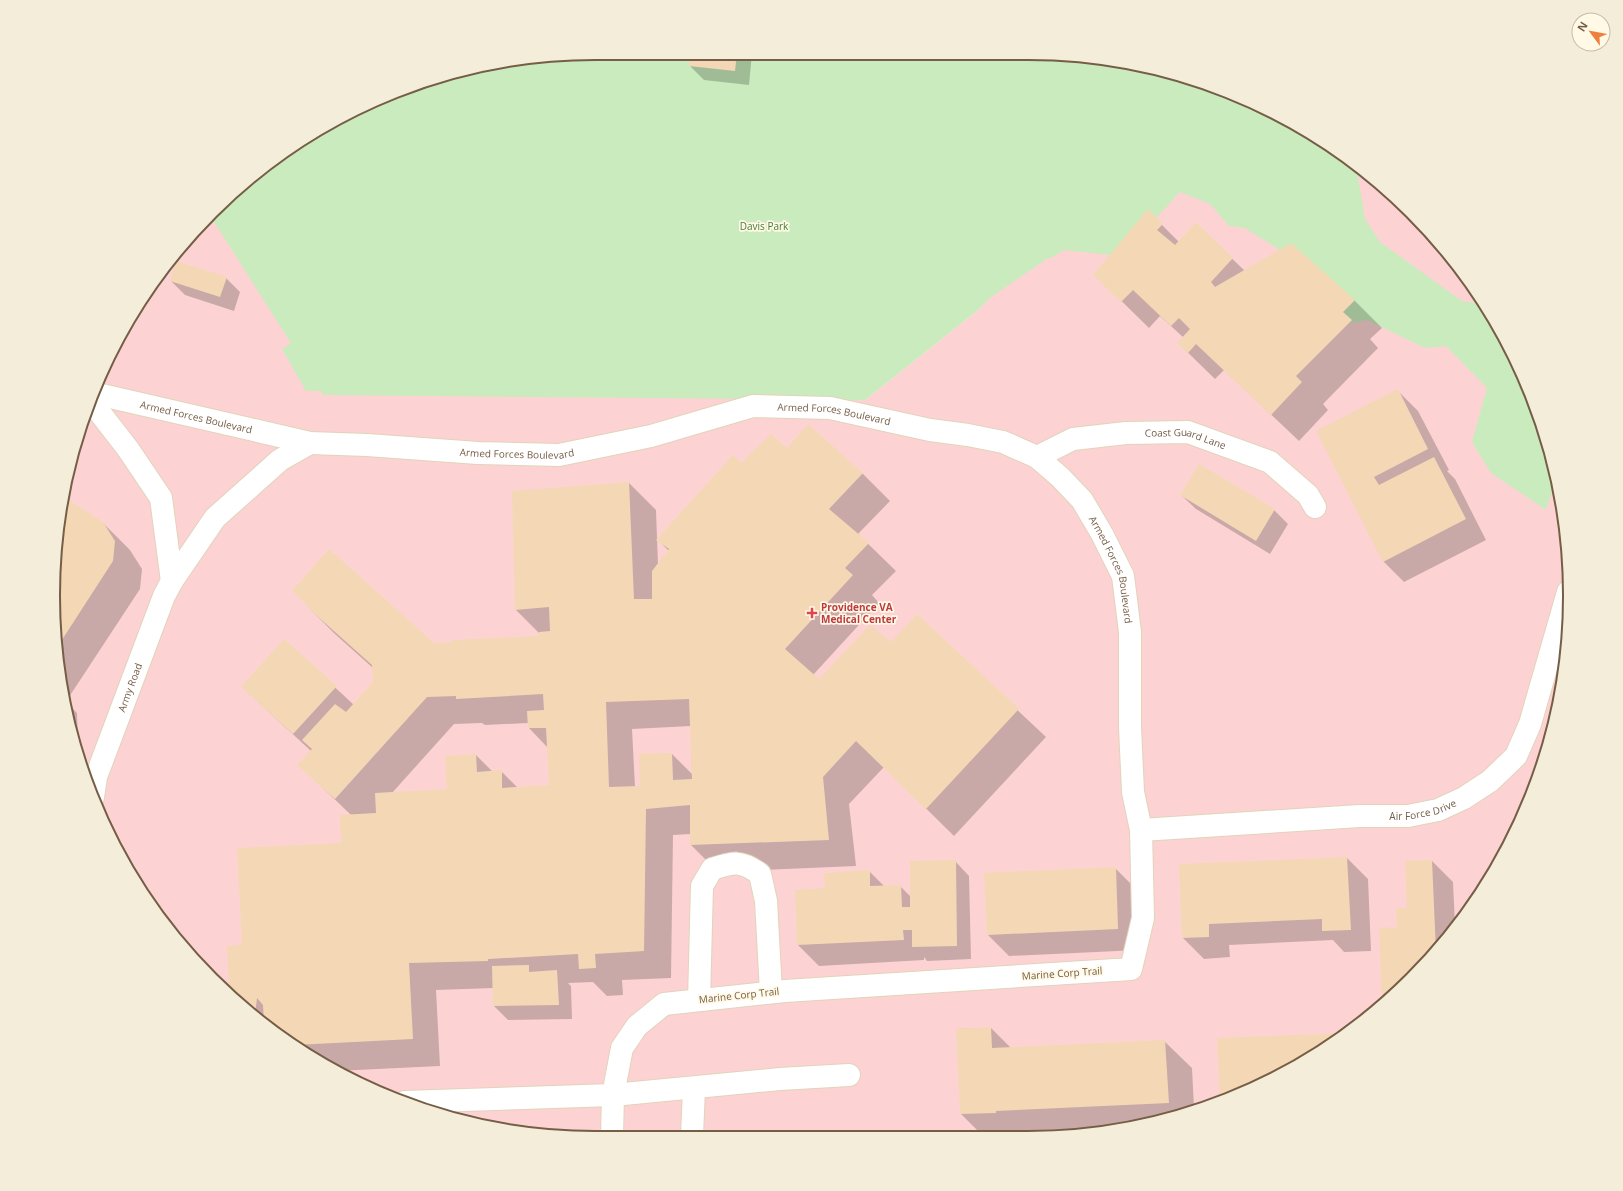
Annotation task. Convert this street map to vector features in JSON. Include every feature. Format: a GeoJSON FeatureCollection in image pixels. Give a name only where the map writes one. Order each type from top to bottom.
{"type":"FeatureCollection","features":[{"type":"Feature","properties":{"kind":"street","name":"Armed Forces Boulevard"},"geometry":{"type":"LineString","coordinates":[[99,395],[310,443],[367,445],[478,453],[559,455],[651,436],[754,406],[830,408],[930,430],[968,435],[1002,442],[1037,457],[1060,477],[1082,500],[1102,534],[1123,576],[1130,632],[1130,727],[1133,792],[1141,830],[1143,918],[1131,969]]}},
{"type":"Feature","properties":{"kind":"street"},"geometry":{"type":"LineString","coordinates":[[95,406],[128,449],[161,498],[172,581]]}},
{"type":"Feature","properties":{"kind":"street","name":"Coast Guard Lane"},"geometry":{"type":"LineString","coordinates":[[1037,457],[1073,439],[1126,433],[1188,432],[1270,462],[1308,495],[1315,507]]}},
{"type":"Feature","properties":{"kind":"street","name":"Army Road"},"geometry":{"type":"LineString","coordinates":[[95,784],[164,596],[172,581],[215,518],[280,460],[310,443]]}},
{"type":"Feature","properties":{"kind":"street","name":"Air Force Drive"},"geometry":{"type":"LineString","coordinates":[[1141,830],[1360,816],[1408,816],[1438,810],[1464,798],[1490,781],[1516,756],[1530,724],[1563,611]]}},
{"type":"Feature","properties":{"kind":"street"},"geometry":{"type":"LineString","coordinates":[[699,1000],[702,886],[712,869],[732,863],[749,866],[760,874],[766,902],[771,992]]}},
{"type":"Feature","properties":{"kind":"street","name":"Marine Corp Trail"},"geometry":{"type":"LineString","coordinates":[[612,1131],[613,1095],[622,1048],[637,1026],[664,1004],[771,992],[1131,969]]}},
{"type":"Feature","properties":{"kind":"street"},"geometry":{"type":"LineString","coordinates":[[419,1102],[613,1095],[694,1088],[780,1078],[849,1075]]}},
{"type":"Feature","properties":{"kind":"street"},"geometry":{"type":"LineString","coordinates":[[692,1131],[694,1088]]}},
{"type":"Feature","properties":{"kind":"shaded area","name":"Providence VA Medical Center"},"geometry":{"type":"Polygon","coordinates":[[[1218,95],[1264,115],[1295,132],[1325,150],[1381,193],[1430,242],[1473,298],[1508,359],[1535,423],[1553,491],[1562,560],[1562,631],[1553,700],[1535,768],[1508,832],[1473,893],[1430,949],[1381,998],[1325,1041],[1264,1076],[1200,1103],[1132,1121],[1063,1130],[1028,1131],[560,1130],[491,1121],[457,1113],[423,1103],[359,1076],[298,1041],[270,1020],[242,998],[193,949],[150,893],[132,863],[115,832],[88,768],[70,700],[61,631],[60,596],[61,560],[70,491],[88,423],[101,391],[115,359],[150,298],[193,242],[212,222],[216,225],[865,400],[978,310],[1184,98],[1218,95]]]}},
{"type":"Feature","properties":{"kind":"green space","name":"Davis Park"},"geometry":{"type":"Polygon","coordinates":[[[596,60],[1028,60],[1063,61],[1132,70],[1200,88],[1264,115],[1325,150],[1358,175],[1365,219],[1380,242],[1462,301],[1476,303],[1508,359],[1522,391],[1535,423],[1553,489],[1546,510],[1491,473],[1472,442],[1487,388],[1446,346],[1425,348],[1367,320],[1352,323],[1338,314],[1288,255],[1245,228],[1229,226],[1210,204],[1180,192],[1121,256],[1064,250],[1051,258],[1048,258],[991,297],[978,310],[865,400],[323,395],[321,391],[306,391],[282,349],[291,343],[216,225],[212,222],[242,193],[298,150],[328,132],[359,115],[423,88],[491,70],[560,61],[596,60]]]}},
{"type":"Feature","properties":{"kind":"building"},"geometry":{"type":"Polygon","coordinates":[[[689,60],[736,60],[735,71],[689,66],[689,60]]]}},
{"type":"Feature","properties":{"kind":"building"},"geometry":{"type":"Polygon","coordinates":[[[1148,209],[1163,224],[1157,230],[1175,245],[1196,222],[1233,258],[1211,282],[1215,287],[1291,243],[1355,300],[1343,312],[1352,320],[1296,376],[1302,382],[1271,415],[1196,344],[1188,353],[1177,343],[1190,329],[1179,318],[1171,326],[1133,290],[1121,302],[1093,275],[1148,209]]]}},
{"type":"Feature","properties":{"kind":"building"},"geometry":{"type":"Polygon","coordinates":[[[178,262],[227,277],[220,297],[170,281],[175,265],[178,262]]]}},
{"type":"Feature","properties":{"kind":"building"},"geometry":{"type":"Polygon","coordinates":[[[1398,389],[1428,449],[1374,477],[1379,485],[1434,457],[1466,519],[1383,562],[1316,431],[1398,389]]]}},
{"type":"Feature","properties":{"kind":"building"},"geometry":{"type":"Polygon","coordinates":[[[808,424],[863,473],[829,509],[869,543],[845,568],[853,575],[785,649],[819,679],[870,625],[891,642],[917,614],[1019,709],[926,809],[856,741],[823,777],[829,840],[690,845],[690,805],[646,809],[644,951],[595,954],[596,968],[579,969],[578,954],[488,959],[488,961],[409,963],[413,1039],[304,1045],[264,1015],[263,1005],[257,998],[256,1009],[229,985],[227,946],[242,945],[237,848],[341,843],[340,815],[376,813],[375,793],[447,789],[445,756],[476,754],[477,772],[502,770],[502,788],[549,785],[546,728],[528,728],[527,711],[544,710],[543,694],[456,699],[456,696],[427,697],[335,799],[297,765],[312,749],[302,740],[335,704],[346,712],[373,682],[372,665],[307,607],[308,606],[292,591],[329,549],[434,643],[452,642],[452,640],[539,636],[539,632],[550,631],[549,607],[515,610],[512,491],[629,482],[634,599],[652,599],[652,571],[669,549],[656,540],[733,455],[741,463],[771,434],[787,448],[808,424]],[[689,699],[606,702],[609,787],[640,786],[639,754],[672,753],[673,780],[692,779],[689,699]]]}},
{"type":"Feature","properties":{"kind":"building"},"geometry":{"type":"Polygon","coordinates":[[[1199,464],[1275,509],[1256,541],[1180,495],[1199,464]]]}},
{"type":"Feature","properties":{"kind":"building"},"geometry":{"type":"Polygon","coordinates":[[[69,500],[103,522],[115,541],[113,561],[62,640],[60,596],[61,560],[69,500]]]}},
{"type":"Feature","properties":{"kind":"building"},"geometry":{"type":"Polygon","coordinates":[[[284,639],[337,686],[293,734],[241,687],[284,639]]]}},
{"type":"Feature","properties":{"kind":"building"},"geometry":{"type":"Polygon","coordinates":[[[1347,857],[1351,930],[1322,931],[1322,919],[1209,924],[1209,937],[1182,938],[1179,864],[1347,857]]]}},
{"type":"Feature","properties":{"kind":"building"},"geometry":{"type":"Polygon","coordinates":[[[956,860],[957,946],[912,947],[912,930],[903,930],[904,940],[797,945],[795,890],[825,888],[824,873],[870,870],[870,886],[901,885],[902,907],[910,907],[910,861],[956,860]]]}},
{"type":"Feature","properties":{"kind":"building"},"geometry":{"type":"Polygon","coordinates":[[[1432,860],[1436,942],[1382,997],[1379,928],[1397,927],[1396,908],[1407,908],[1405,861],[1432,860]]]}},
{"type":"Feature","properties":{"kind":"building"},"geometry":{"type":"Polygon","coordinates":[[[1116,867],[1118,929],[987,935],[984,873],[1116,867]]]}},
{"type":"Feature","properties":{"kind":"building"},"geometry":{"type":"Polygon","coordinates":[[[529,965],[529,972],[557,970],[559,1005],[493,1006],[492,966],[529,965]]]}},
{"type":"Feature","properties":{"kind":"building"},"geometry":{"type":"Polygon","coordinates":[[[991,1027],[992,1048],[1165,1040],[1169,1103],[960,1114],[956,1029],[991,1027]]]}},
{"type":"Feature","properties":{"kind":"building"},"geometry":{"type":"Polygon","coordinates":[[[1335,1033],[1295,1059],[1264,1076],[1220,1095],[1217,1038],[1335,1033]]]}},
{"type":"Feature","properties":{"kind":"place","name":"Providence VA Medical Center"},"geometry":{"type":"Point","coordinates":[812,613]}}]}
